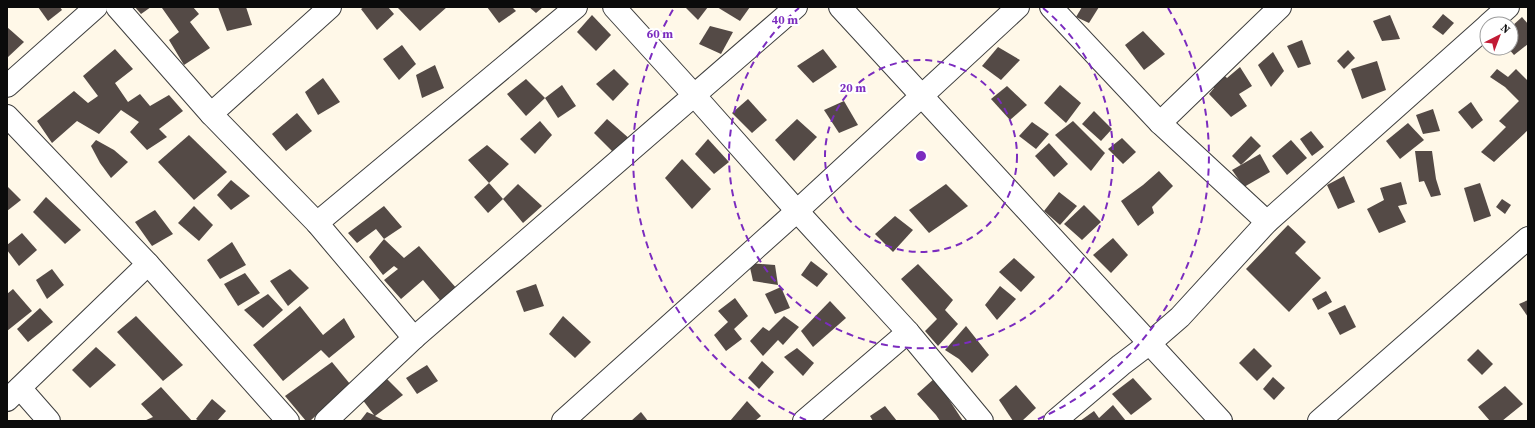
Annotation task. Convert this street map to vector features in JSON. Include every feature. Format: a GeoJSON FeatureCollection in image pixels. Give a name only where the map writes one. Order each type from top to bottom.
{"type":"FeatureCollection","features":[{"type":"Feature","properties":{"kind":"street"},"geometry":{"type":"LineString","coordinates":[[7,86],[96,7]]}},
{"type":"Feature","properties":{"kind":"street"},"geometry":{"type":"LineString","coordinates":[[117,7],[211,114],[317,223],[414,338]]}},
{"type":"Feature","properties":{"kind":"street"},"geometry":{"type":"LineString","coordinates":[[211,114],[330,7]]}},
{"type":"Feature","properties":{"kind":"street"},"geometry":{"type":"LineString","coordinates":[[317,223],[576,7]]}},
{"type":"Feature","properties":{"kind":"street"},"geometry":{"type":"LineString","coordinates":[[614,7],[908,332],[982,421]]}},
{"type":"Feature","properties":{"kind":"street"},"geometry":{"type":"LineString","coordinates":[[326,421],[414,338],[796,7]]}},
{"type":"Feature","properties":{"kind":"street"},"geometry":{"type":"LineString","coordinates":[[840,7],[1221,421]]}},
{"type":"Feature","properties":{"kind":"street"},"geometry":{"type":"LineString","coordinates":[[563,421],[797,211],[1018,7]]}},
{"type":"Feature","properties":{"kind":"street"},"geometry":{"type":"LineString","coordinates":[[1051,7],[1160,123],[1266,222]]}},
{"type":"Feature","properties":{"kind":"street"},"geometry":{"type":"LineString","coordinates":[[1160,123],[1280,7]]}},
{"type":"Feature","properties":{"kind":"street"},"geometry":{"type":"LineString","coordinates":[[1498,16],[1508,7]]}},
{"type":"Feature","properties":{"kind":"street"},"geometry":{"type":"LineString","coordinates":[[1055,421],[1180,317],[1266,222],[1479,33]]}},
{"type":"Feature","properties":{"kind":"street"},"geometry":{"type":"LineString","coordinates":[[8,120],[148,264],[288,421]]}},
{"type":"Feature","properties":{"kind":"street"},"geometry":{"type":"LineString","coordinates":[[1319,421],[1528,238]]}},
{"type":"Feature","properties":{"kind":"street"},"geometry":{"type":"LineString","coordinates":[[49,421],[13,394],[148,264]]}},
{"type":"Feature","properties":{"kind":"street"},"geometry":{"type":"LineString","coordinates":[[804,421],[908,332]]}},
{"type":"Feature","properties":{"kind":"building"},"geometry":{"type":"Polygon","coordinates":[[[38,7],[60,7],[62,10],[48,21],[38,7]]]}},
{"type":"Feature","properties":{"kind":"building"},"geometry":{"type":"Polygon","coordinates":[[[135,7],[151,7],[141,14],[135,7]]]}},
{"type":"Feature","properties":{"kind":"building"},"geometry":{"type":"Polygon","coordinates":[[[162,7],[193,7],[199,14],[190,22],[210,48],[184,65],[169,40],[179,32],[162,7]]]}},
{"type":"Feature","properties":{"kind":"building"},"geometry":{"type":"Polygon","coordinates":[[[218,7],[246,7],[252,25],[227,31],[218,7]]]}},
{"type":"Feature","properties":{"kind":"building"},"geometry":{"type":"Polygon","coordinates":[[[364,7],[388,7],[394,14],[377,30],[361,9],[364,7]]]}},
{"type":"Feature","properties":{"kind":"building"},"geometry":{"type":"Polygon","coordinates":[[[447,7],[420,31],[398,8],[447,7]]]}},
{"type":"Feature","properties":{"kind":"building"},"geometry":{"type":"Polygon","coordinates":[[[487,7],[512,7],[516,11],[499,23],[487,7]]]}},
{"type":"Feature","properties":{"kind":"building"},"geometry":{"type":"Polygon","coordinates":[[[529,7],[543,7],[536,13],[529,7]]]}},
{"type":"Feature","properties":{"kind":"building"},"geometry":{"type":"Polygon","coordinates":[[[685,7],[708,7],[698,20],[685,7]]]}},
{"type":"Feature","properties":{"kind":"building"},"geometry":{"type":"Polygon","coordinates":[[[717,7],[750,7],[740,21],[717,7]]]}},
{"type":"Feature","properties":{"kind":"building"},"geometry":{"type":"Polygon","coordinates":[[[1082,7],[1099,7],[1089,23],[1076,17],[1082,7]]]}},
{"type":"Feature","properties":{"kind":"building"},"geometry":{"type":"Polygon","coordinates":[[[1443,14],[1454,23],[1443,35],[1432,27],[1443,14]]]}},
{"type":"Feature","properties":{"kind":"building"},"geometry":{"type":"Polygon","coordinates":[[[592,15],[611,35],[596,51],[577,32],[592,15]]]}},
{"type":"Feature","properties":{"kind":"building"},"geometry":{"type":"Polygon","coordinates":[[[1390,15],[1400,39],[1382,41],[1373,21],[1390,15]]]}},
{"type":"Feature","properties":{"kind":"building"},"geometry":{"type":"Polygon","coordinates":[[[1522,17],[1528,24],[1528,44],[1519,51],[1519,20],[1522,17]]]}},
{"type":"Feature","properties":{"kind":"building"},"geometry":{"type":"Polygon","coordinates":[[[710,26],[733,32],[721,54],[699,44],[710,26]]]}},
{"type":"Feature","properties":{"kind":"building"},"geometry":{"type":"Polygon","coordinates":[[[7,27],[24,42],[7,58],[7,27]]]}},
{"type":"Feature","properties":{"kind":"building"},"geometry":{"type":"Polygon","coordinates":[[[1143,31],[1165,54],[1144,70],[1125,45],[1143,31]]]}},
{"type":"Feature","properties":{"kind":"building"},"geometry":{"type":"Polygon","coordinates":[[[1302,40],[1311,64],[1298,68],[1287,46],[1302,40]]]}},
{"type":"Feature","properties":{"kind":"building"},"geometry":{"type":"Polygon","coordinates":[[[402,45],[416,64],[399,80],[383,59],[402,45]]]}},
{"type":"Feature","properties":{"kind":"building"},"geometry":{"type":"Polygon","coordinates":[[[998,47],[1020,60],[1001,80],[982,66],[998,47]]]}},
{"type":"Feature","properties":{"kind":"building"},"geometry":{"type":"Polygon","coordinates":[[[115,49],[133,69],[115,83],[128,102],[140,94],[150,106],[169,95],[183,111],[159,129],[167,137],[147,150],[130,132],[139,122],[121,110],[99,134],[77,121],[52,143],[37,121],[74,91],[88,103],[98,96],[83,76],[115,49]]]}},
{"type":"Feature","properties":{"kind":"building"},"geometry":{"type":"Polygon","coordinates":[[[823,49],[837,67],[813,83],[797,66],[823,49]]]}},
{"type":"Feature","properties":{"kind":"building"},"geometry":{"type":"Polygon","coordinates":[[[1348,50],[1355,58],[1344,69],[1337,61],[1348,50]]]}},
{"type":"Feature","properties":{"kind":"building"},"geometry":{"type":"Polygon","coordinates":[[[1273,52],[1284,71],[1271,87],[1258,65],[1273,52]]]}},
{"type":"Feature","properties":{"kind":"building"},"geometry":{"type":"Polygon","coordinates":[[[1377,61],[1386,90],[1362,99],[1351,69],[1377,61]]]}},
{"type":"Feature","properties":{"kind":"building"},"geometry":{"type":"Polygon","coordinates":[[[435,65],[444,88],[422,98],[416,75],[435,65]]]}},
{"type":"Feature","properties":{"kind":"building"},"geometry":{"type":"Polygon","coordinates":[[[1240,67],[1252,86],[1239,94],[1247,106],[1231,117],[1209,94],[1214,88],[1211,83],[1221,72],[1227,78],[1240,67]]]}},
{"type":"Feature","properties":{"kind":"building"},"geometry":{"type":"Polygon","coordinates":[[[614,69],[629,84],[613,101],[596,84],[614,69]]]}},
{"type":"Feature","properties":{"kind":"building"},"geometry":{"type":"Polygon","coordinates":[[[1497,69],[1508,77],[1516,69],[1528,81],[1528,130],[1494,162],[1481,152],[1506,127],[1499,121],[1519,101],[1505,87],[1490,77],[1497,69]]]}},
{"type":"Feature","properties":{"kind":"building"},"geometry":{"type":"Polygon","coordinates":[[[323,78],[340,102],[318,115],[305,92],[323,78]]]}},
{"type":"Feature","properties":{"kind":"building"},"geometry":{"type":"Polygon","coordinates":[[[526,79],[545,98],[526,116],[507,94],[526,79]]]}},
{"type":"Feature","properties":{"kind":"building"},"geometry":{"type":"Polygon","coordinates":[[[562,85],[576,106],[558,118],[545,98],[562,85]]]}},
{"type":"Feature","properties":{"kind":"building"},"geometry":{"type":"Polygon","coordinates":[[[1060,85],[1081,103],[1066,123],[1044,103],[1060,85]]]}},
{"type":"Feature","properties":{"kind":"building"},"geometry":{"type":"Polygon","coordinates":[[[1007,86],[1027,105],[1010,120],[991,99],[1007,86]]]}},
{"type":"Feature","properties":{"kind":"building"},"geometry":{"type":"Polygon","coordinates":[[[748,99],[767,120],[752,133],[732,113],[748,99]]]}},
{"type":"Feature","properties":{"kind":"building"},"geometry":{"type":"Polygon","coordinates":[[[844,101],[858,125],[839,133],[824,110],[844,101]]]}},
{"type":"Feature","properties":{"kind":"building"},"geometry":{"type":"Polygon","coordinates":[[[1471,102],[1483,120],[1472,129],[1458,112],[1471,102]]]}},
{"type":"Feature","properties":{"kind":"building"},"geometry":{"type":"Polygon","coordinates":[[[1433,109],[1440,131],[1423,134],[1416,115],[1433,109]]]}},
{"type":"Feature","properties":{"kind":"building"},"geometry":{"type":"Polygon","coordinates":[[[1094,111],[1112,129],[1101,141],[1082,124],[1094,111]]]}},
{"type":"Feature","properties":{"kind":"building"},"geometry":{"type":"Polygon","coordinates":[[[297,113],[312,131],[286,151],[272,134],[297,113]]]}},
{"type":"Feature","properties":{"kind":"building"},"geometry":{"type":"Polygon","coordinates":[[[607,119],[631,140],[616,155],[594,133],[607,119]]]}},
{"type":"Feature","properties":{"kind":"building"},"geometry":{"type":"Polygon","coordinates":[[[797,119],[817,137],[794,161],[775,140],[797,119]]]}},
{"type":"Feature","properties":{"kind":"building"},"geometry":{"type":"Polygon","coordinates":[[[540,121],[552,135],[535,154],[520,139],[540,121]]]}},
{"type":"Feature","properties":{"kind":"building"},"geometry":{"type":"Polygon","coordinates":[[[1073,121],[1105,153],[1091,171],[1055,135],[1073,121]]]}},
{"type":"Feature","properties":{"kind":"building"},"geometry":{"type":"Polygon","coordinates":[[[1032,122],[1049,134],[1036,149],[1019,136],[1032,122]]]}},
{"type":"Feature","properties":{"kind":"building"},"geometry":{"type":"Polygon","coordinates":[[[1408,123],[1424,140],[1400,159],[1386,141],[1408,123]]]}},
{"type":"Feature","properties":{"kind":"building"},"geometry":{"type":"Polygon","coordinates":[[[1311,131],[1324,147],[1312,156],[1300,139],[1311,131]]]}},
{"type":"Feature","properties":{"kind":"building"},"geometry":{"type":"Polygon","coordinates":[[[189,135],[227,172],[194,200],[158,162],[189,135]]]}},
{"type":"Feature","properties":{"kind":"building"},"geometry":{"type":"Polygon","coordinates":[[[1251,136],[1261,146],[1241,165],[1232,156],[1251,136]]]}},
{"type":"Feature","properties":{"kind":"building"},"geometry":{"type":"Polygon","coordinates":[[[1122,138],[1136,152],[1123,164],[1108,149],[1122,138]]]}},
{"type":"Feature","properties":{"kind":"building"},"geometry":{"type":"Polygon","coordinates":[[[708,139],[729,162],[714,174],[695,154],[708,139]]]}},
{"type":"Feature","properties":{"kind":"building"},"geometry":{"type":"Polygon","coordinates":[[[96,140],[114,150],[128,162],[111,178],[100,163],[91,146],[96,140]]]}},
{"type":"Feature","properties":{"kind":"building"},"geometry":{"type":"Polygon","coordinates":[[[1291,140],[1307,158],[1287,175],[1272,156],[1291,140]]]}},
{"type":"Feature","properties":{"kind":"building"},"geometry":{"type":"Polygon","coordinates":[[[1049,143],[1068,164],[1054,177],[1035,156],[1049,143]]]}},
{"type":"Feature","properties":{"kind":"building"},"geometry":{"type":"Polygon","coordinates":[[[487,145],[509,164],[489,183],[468,160],[487,145]]]}},
{"type":"Feature","properties":{"kind":"building"},"geometry":{"type":"Polygon","coordinates":[[[1415,151],[1432,151],[1436,179],[1441,195],[1431,197],[1424,181],[1419,182],[1415,151]]]}},
{"type":"Feature","properties":{"kind":"building"},"geometry":{"type":"Polygon","coordinates":[[[1260,154],[1270,172],[1244,187],[1232,170],[1260,154]]]}},
{"type":"Feature","properties":{"kind":"building"},"geometry":{"type":"Polygon","coordinates":[[[682,159],[711,189],[692,209],[665,178],[682,159]]]}},
{"type":"Feature","properties":{"kind":"building"},"geometry":{"type":"Polygon","coordinates":[[[1159,171],[1173,186],[1152,207],[1154,213],[1138,226],[1121,201],[1159,171]]]}},
{"type":"Feature","properties":{"kind":"building"},"geometry":{"type":"Polygon","coordinates":[[[1344,176],[1355,202],[1338,209],[1327,185],[1344,176]]]}},
{"type":"Feature","properties":{"kind":"building"},"geometry":{"type":"Polygon","coordinates":[[[231,180],[250,196],[231,210],[217,195],[231,180]]]}},
{"type":"Feature","properties":{"kind":"building"},"geometry":{"type":"Polygon","coordinates":[[[1401,182],[1407,204],[1398,206],[1406,222],[1379,233],[1367,209],[1384,200],[1380,188],[1401,182]]]}},
{"type":"Feature","properties":{"kind":"building"},"geometry":{"type":"Polygon","coordinates":[[[489,183],[503,199],[488,213],[474,197],[489,183]]]}},
{"type":"Feature","properties":{"kind":"building"},"geometry":{"type":"Polygon","coordinates":[[[1480,183],[1491,216],[1474,222],[1464,188],[1480,183]]]}},
{"type":"Feature","properties":{"kind":"building"},"geometry":{"type":"Polygon","coordinates":[[[518,184],[542,206],[523,223],[503,199],[518,184]]]}},
{"type":"Feature","properties":{"kind":"building"},"geometry":{"type":"Polygon","coordinates":[[[946,184],[968,206],[929,233],[909,210],[946,184]]]}},
{"type":"Feature","properties":{"kind":"building"},"geometry":{"type":"Polygon","coordinates":[[[7,186],[21,200],[7,211],[7,186]]]}},
{"type":"Feature","properties":{"kind":"building"},"geometry":{"type":"Polygon","coordinates":[[[1059,192],[1077,206],[1060,225],[1044,211],[1059,192]]]}},
{"type":"Feature","properties":{"kind":"building"},"geometry":{"type":"Polygon","coordinates":[[[46,197],[81,230],[65,244],[33,212],[46,197]]]}},
{"type":"Feature","properties":{"kind":"building"},"geometry":{"type":"Polygon","coordinates":[[[1502,199],[1511,205],[1505,214],[1496,207],[1502,199]]]}},
{"type":"Feature","properties":{"kind":"building"},"geometry":{"type":"Polygon","coordinates":[[[1084,205],[1101,222],[1082,240],[1064,224],[1084,205]]]}},
{"type":"Feature","properties":{"kind":"building"},"geometry":{"type":"Polygon","coordinates":[[[194,206],[213,225],[199,241],[178,223],[194,206]]]}},
{"type":"Feature","properties":{"kind":"building"},"geometry":{"type":"Polygon","coordinates":[[[384,206],[402,227],[384,239],[376,229],[357,243],[348,233],[384,206]]]}},
{"type":"Feature","properties":{"kind":"building"},"geometry":{"type":"Polygon","coordinates":[[[155,210],[173,234],[152,246],[135,222],[155,210]]]}},
{"type":"Feature","properties":{"kind":"building"},"geometry":{"type":"Polygon","coordinates":[[[895,216],[913,230],[893,252],[875,234],[895,216]]]}},
{"type":"Feature","properties":{"kind":"building"},"geometry":{"type":"Polygon","coordinates":[[[1288,225],[1306,242],[1295,253],[1321,278],[1289,312],[1246,269],[1288,225]]]}},
{"type":"Feature","properties":{"kind":"building"},"geometry":{"type":"Polygon","coordinates":[[[22,233],[37,250],[19,266],[7,250],[7,245],[22,233]]]}},
{"type":"Feature","properties":{"kind":"building"},"geometry":{"type":"Polygon","coordinates":[[[1113,238],[1128,255],[1111,273],[1093,255],[1113,238]]]}},
{"type":"Feature","properties":{"kind":"building"},"geometry":{"type":"Polygon","coordinates":[[[384,239],[404,258],[419,246],[458,290],[444,305],[423,280],[401,299],[384,280],[398,269],[394,266],[383,275],[369,257],[384,239]]]}},
{"type":"Feature","properties":{"kind":"building"},"geometry":{"type":"Polygon","coordinates":[[[232,242],[246,265],[220,279],[207,260],[232,242]]]}},
{"type":"Feature","properties":{"kind":"building"},"geometry":{"type":"Polygon","coordinates":[[[1014,258],[1035,277],[1021,292],[999,272],[1014,258]]]}},
{"type":"Feature","properties":{"kind":"building"},"geometry":{"type":"Polygon","coordinates":[[[811,261],[828,274],[817,287],[801,275],[811,261]]]}},
{"type":"Feature","properties":{"kind":"building"},"geometry":{"type":"Polygon","coordinates":[[[749,263],[775,265],[778,285],[753,281],[749,263]]]}},
{"type":"Feature","properties":{"kind":"building"},"geometry":{"type":"Polygon","coordinates":[[[918,264],[953,300],[945,310],[958,324],[938,346],[925,331],[937,319],[901,279],[918,264]]]}},
{"type":"Feature","properties":{"kind":"building"},"geometry":{"type":"Polygon","coordinates":[[[52,269],[64,285],[47,299],[36,280],[52,269]]]}},
{"type":"Feature","properties":{"kind":"building"},"geometry":{"type":"Polygon","coordinates":[[[290,269],[309,288],[288,306],[270,281],[290,269]]]}},
{"type":"Feature","properties":{"kind":"building"},"geometry":{"type":"Polygon","coordinates":[[[245,273],[260,293],[238,306],[224,284],[245,273]]]}},
{"type":"Feature","properties":{"kind":"building"},"geometry":{"type":"Polygon","coordinates":[[[536,284],[544,306],[524,312],[516,291],[536,284]]]}},
{"type":"Feature","properties":{"kind":"building"},"geometry":{"type":"Polygon","coordinates":[[[1000,286],[1016,299],[997,320],[985,305],[1000,286]]]}},
{"type":"Feature","properties":{"kind":"building"},"geometry":{"type":"Polygon","coordinates":[[[781,287],[790,308],[775,314],[765,294],[781,287]]]}},
{"type":"Feature","properties":{"kind":"building"},"geometry":{"type":"Polygon","coordinates":[[[13,289],[32,311],[7,331],[7,294],[13,289]]]}},
{"type":"Feature","properties":{"kind":"building"},"geometry":{"type":"Polygon","coordinates":[[[1326,291],[1332,302],[1318,310],[1312,299],[1326,291]]]}},
{"type":"Feature","properties":{"kind":"building"},"geometry":{"type":"Polygon","coordinates":[[[268,294],[283,310],[263,328],[244,310],[268,294]]]}},
{"type":"Feature","properties":{"kind":"building"},"geometry":{"type":"Polygon","coordinates":[[[735,298],[748,316],[734,329],[742,339],[726,351],[714,335],[728,322],[718,311],[735,298]]]}},
{"type":"Feature","properties":{"kind":"building"},"geometry":{"type":"Polygon","coordinates":[[[1528,300],[1528,317],[1519,304],[1528,300]]]}},
{"type":"Feature","properties":{"kind":"building"},"geometry":{"type":"Polygon","coordinates":[[[830,301],[846,318],[813,347],[801,331],[830,301]]]}},
{"type":"Feature","properties":{"kind":"building"},"geometry":{"type":"Polygon","coordinates":[[[1345,305],[1356,327],[1340,335],[1328,313],[1345,305]]]}},
{"type":"Feature","properties":{"kind":"building"},"geometry":{"type":"Polygon","coordinates":[[[300,306],[323,335],[344,318],[355,337],[329,358],[321,350],[283,381],[253,345],[300,306]]]}},
{"type":"Feature","properties":{"kind":"building"},"geometry":{"type":"Polygon","coordinates":[[[40,308],[53,322],[28,342],[17,329],[40,308]]]}},
{"type":"Feature","properties":{"kind":"building"},"geometry":{"type":"Polygon","coordinates":[[[136,316],[183,365],[163,381],[117,332],[136,316]]]}},
{"type":"Feature","properties":{"kind":"building"},"geometry":{"type":"Polygon","coordinates":[[[563,316],[591,342],[575,358],[549,334],[563,316]]]}},
{"type":"Feature","properties":{"kind":"building"},"geometry":{"type":"Polygon","coordinates":[[[784,316],[799,327],[783,345],[778,340],[763,356],[750,341],[763,327],[769,331],[784,316]]]}},
{"type":"Feature","properties":{"kind":"building"},"geometry":{"type":"Polygon","coordinates":[[[966,326],[989,355],[972,373],[959,359],[945,350],[966,326]]]}},
{"type":"Feature","properties":{"kind":"building"},"geometry":{"type":"Polygon","coordinates":[[[96,347],[116,365],[90,388],[72,370],[96,347]]]}},
{"type":"Feature","properties":{"kind":"building"},"geometry":{"type":"Polygon","coordinates":[[[797,348],[814,363],[803,376],[784,357],[797,348]]]}},
{"type":"Feature","properties":{"kind":"building"},"geometry":{"type":"Polygon","coordinates":[[[1254,348],[1272,366],[1257,381],[1239,363],[1254,348]]]}},
{"type":"Feature","properties":{"kind":"building"},"geometry":{"type":"Polygon","coordinates":[[[1478,349],[1493,364],[1482,375],[1467,360],[1478,349]]]}},
{"type":"Feature","properties":{"kind":"building"},"geometry":{"type":"Polygon","coordinates":[[[762,361],[774,372],[759,389],[748,378],[762,361]]]}},
{"type":"Feature","properties":{"kind":"building"},"geometry":{"type":"Polygon","coordinates":[[[332,362],[350,384],[310,421],[306,421],[285,396],[332,362]]]}},
{"type":"Feature","properties":{"kind":"building"},"geometry":{"type":"Polygon","coordinates":[[[427,365],[438,381],[417,394],[406,378],[427,365]]]}},
{"type":"Feature","properties":{"kind":"building"},"geometry":{"type":"Polygon","coordinates":[[[385,377],[403,395],[375,416],[383,420],[360,421],[367,412],[374,415],[362,399],[385,377]]]}},
{"type":"Feature","properties":{"kind":"building"},"geometry":{"type":"Polygon","coordinates":[[[1273,377],[1285,388],[1274,400],[1263,389],[1273,377]]]}},
{"type":"Feature","properties":{"kind":"building"},"geometry":{"type":"Polygon","coordinates":[[[935,378],[963,421],[940,421],[917,394],[935,378]]]}},
{"type":"Feature","properties":{"kind":"building"},"geometry":{"type":"Polygon","coordinates":[[[1133,378],[1152,399],[1131,415],[1112,394],[1133,378]]]}},
{"type":"Feature","properties":{"kind":"building"},"geometry":{"type":"Polygon","coordinates":[[[1016,385],[1036,408],[1022,421],[1013,421],[999,400],[1016,385]]]}},
{"type":"Feature","properties":{"kind":"building"},"geometry":{"type":"Polygon","coordinates":[[[1505,386],[1523,404],[1502,421],[1490,421],[1478,407],[1505,386]]]}},
{"type":"Feature","properties":{"kind":"building"},"geometry":{"type":"Polygon","coordinates":[[[161,387],[192,421],[144,421],[153,417],[141,404],[161,387]]]}},
{"type":"Feature","properties":{"kind":"building"},"geometry":{"type":"Polygon","coordinates":[[[212,399],[226,411],[217,421],[199,421],[196,419],[212,399]]]}},
{"type":"Feature","properties":{"kind":"building"},"geometry":{"type":"Polygon","coordinates":[[[747,401],[761,416],[755,421],[730,421],[747,401]]]}},
{"type":"Feature","properties":{"kind":"building"},"geometry":{"type":"Polygon","coordinates":[[[1113,405],[1126,421],[1080,421],[1094,411],[1099,418],[1113,405]]]}},
{"type":"Feature","properties":{"kind":"building"},"geometry":{"type":"Polygon","coordinates":[[[885,406],[897,421],[873,421],[870,416],[885,406]]]}},
{"type":"Feature","properties":{"kind":"building"},"geometry":{"type":"Polygon","coordinates":[[[641,412],[648,421],[631,421],[641,412]]]}}]}
